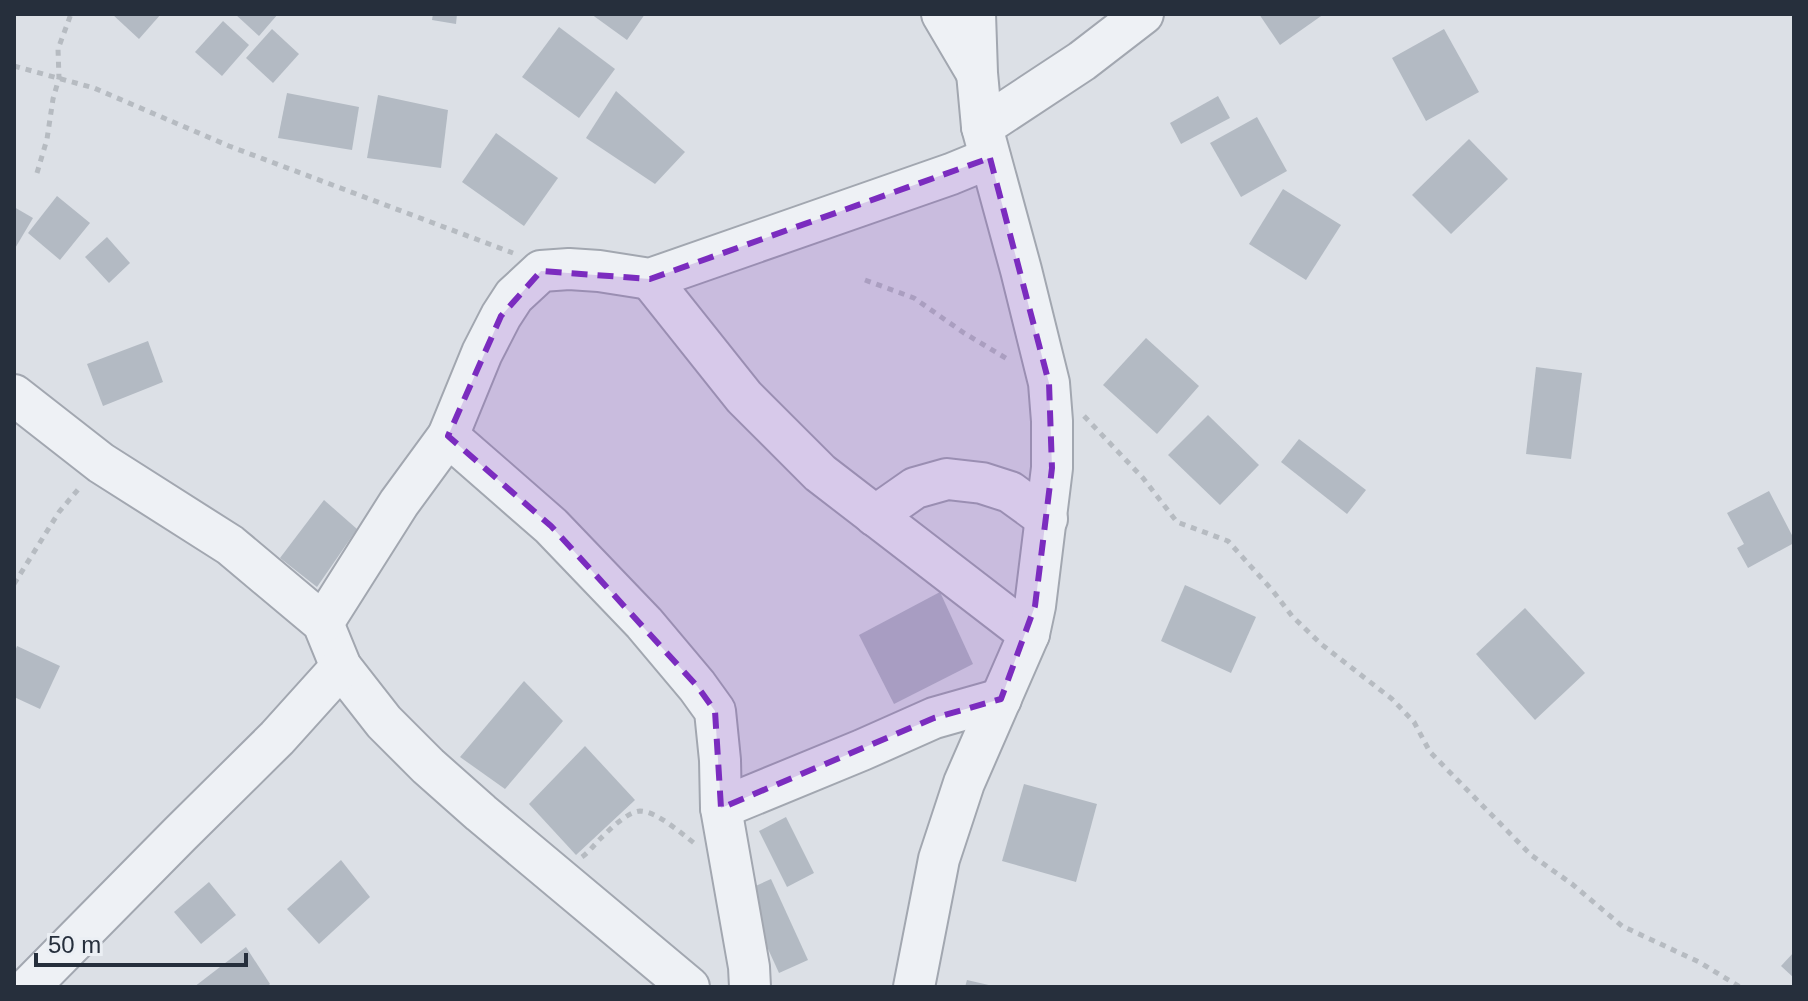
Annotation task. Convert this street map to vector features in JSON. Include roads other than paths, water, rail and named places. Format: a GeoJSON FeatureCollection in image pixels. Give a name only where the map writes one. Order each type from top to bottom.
{"type":"FeatureCollection","features":[{"type":"Feature","properties":{"kind":"street"},"geometry":{"type":"LineString","coordinates":[[942,14],[977,73]]}},
{"type":"Feature","properties":{"kind":"street"},"geometry":{"type":"LineString","coordinates":[[914,987],[939,859],[964,783],[1029,634],[1052,468],[1049,383],[986,143],[977,73],[975,14]]}},
{"type":"Feature","properties":{"kind":"street"},"geometry":{"type":"LineString","coordinates":[[323,623],[399,503],[448,436],[482,353],[501,316],[514,296],[541,271],[599,271],[650,279],[951,174],[1082,61],[1143,14]]}},
{"type":"Feature","properties":{"kind":"street"},"geometry":{"type":"LineString","coordinates":[[650,279],[744,397],[820,473],[1029,634]]}},
{"type":"Feature","properties":{"kind":"street"},"geometry":{"type":"LineString","coordinates":[[14,395],[101,463],[230,545],[323,623],[341,667],[384,722],[428,766],[689,987]]}},
{"type":"Feature","properties":{"kind":"street"},"geometry":{"type":"LineString","coordinates":[[448,436],[551,526],[644,623],[715,711],[721,808],[750,987]]}},
{"type":"Feature","properties":{"kind":"street"},"geometry":{"type":"LineString","coordinates":[[875,516],[915,488],[947,479],[982,483],[1010,492],[1047,519]]}},
{"type":"Feature","properties":{"kind":"street"},"geometry":{"type":"LineString","coordinates":[[29,987],[277,738],[341,667]]}},
{"type":"Feature","properties":{"kind":"street"},"geometry":{"type":"LineString","coordinates":[[721,808],[934,718],[1001,699]]}}]}
